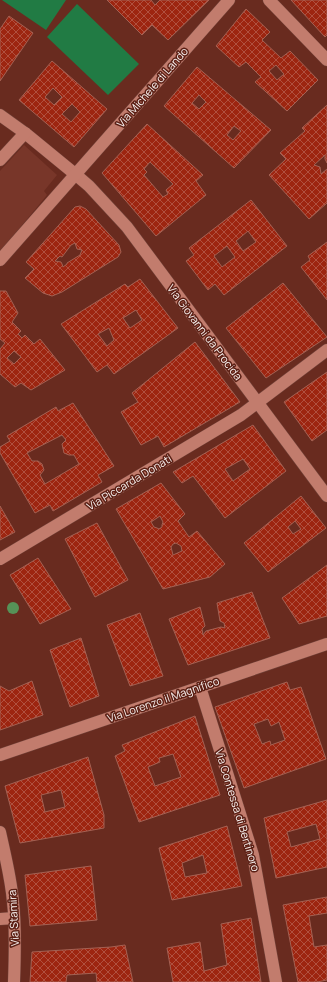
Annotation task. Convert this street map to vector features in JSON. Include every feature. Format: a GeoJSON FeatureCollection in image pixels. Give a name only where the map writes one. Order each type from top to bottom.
{"type":"FeatureCollection","features":[{"type":"Feature","properties":{"kind":"street","name":"Via Michele di Lando"},"geometry":{"type":"LineString","coordinates":[[0,260],[229,0]]}},
{"type":"Feature","properties":{"kind":"street"},"geometry":{"type":"LineString","coordinates":[[270,0],[327,60]]}},
{"type":"Feature","properties":{"kind":"street","name":"Via Giovanni da Procida"},"geometry":{"type":"LineString","coordinates":[[0,115],[25,133],[89,186],[127,228],[327,496]]}},
{"type":"Feature","properties":{"kind":"street"},"geometry":{"type":"LineString","coordinates":[[0,160],[25,133]]}},
{"type":"Feature","properties":{"kind":"street","name":"Via Piccarda Donati"},"geometry":{"type":"LineString","coordinates":[[0,559],[235,419],[327,350]]}},
{"type":"Feature","properties":{"kind":"street","name":"Via Lorenzo il Magnifico"},"geometry":{"type":"LineString","coordinates":[[0,755],[327,644]]}},
{"type":"Feature","properties":{"kind":"street","name":"Via Contessa di Bertinoro"},"geometry":{"type":"LineString","coordinates":[[200,687],[253,855],[276,982]]}},
{"type":"Feature","properties":{"kind":"street","name":"Via Stamira"},"geometry":{"type":"LineString","coordinates":[[0,832],[10,877],[14,918],[14,982]]}},
{"type":"Feature","properties":{"kind":"street"},"geometry":{"type":"LineString","coordinates":[[0,919],[14,918]]}},
{"type":"Feature","properties":{"kind":"shaded area"},"geometry":{"type":"Polygon","coordinates":[[[24,145],[57,175],[44,191],[47,195],[0,252],[0,171],[24,145]]]}},
{"type":"Feature","properties":{"kind":"green space"},"geometry":{"type":"Polygon","coordinates":[[[2,0],[66,0],[46,30],[2,0]]]}},
{"type":"Feature","properties":{"kind":"green space"},"geometry":{"type":"Polygon","coordinates":[[[77,4],[139,64],[108,95],[47,37],[77,4]]]}},
{"type":"Feature","properties":{"kind":"building"},"geometry":{"type":"Polygon","coordinates":[[[107,0],[151,0],[155,5],[160,0],[209,0],[168,40],[152,25],[142,35],[107,0]]]}},
{"type":"Feature","properties":{"kind":"building"},"geometry":{"type":"Polygon","coordinates":[[[291,0],[327,0],[327,35],[325,37],[291,0]]]}},
{"type":"Feature","properties":{"kind":"building"},"geometry":{"type":"Polygon","coordinates":[[[246,9],[270,32],[262,40],[281,58],[290,51],[318,80],[287,111],[255,82],[261,77],[246,62],[239,67],[216,46],[246,9]],[[276,65],[269,71],[277,80],[284,74],[276,65]]]}},
{"type":"Feature","properties":{"kind":"building"},"geometry":{"type":"Polygon","coordinates":[[[9,16],[33,33],[0,81],[0,29],[9,16]]]}},
{"type":"Feature","properties":{"kind":"building"},"geometry":{"type":"Polygon","coordinates":[[[52,61],[107,109],[74,147],[19,100],[52,61]],[[53,88],[45,97],[54,105],[62,97],[53,88]],[[72,104],[62,114],[71,122],[80,112],[72,104]]]}},
{"type":"Feature","properties":{"kind":"building"},"geometry":{"type":"Polygon","coordinates":[[[197,67],[271,130],[234,168],[164,106],[197,67]],[[199,95],[192,103],[199,109],[206,102],[199,95]],[[234,126],[227,135],[233,140],[241,131],[234,126]]]}},
{"type":"Feature","properties":{"kind":"building"},"geometry":{"type":"Polygon","coordinates":[[[327,105],[327,163],[325,155],[314,165],[320,167],[321,174],[327,169],[327,203],[309,219],[269,175],[286,159],[280,153],[305,131],[302,128],[327,105]]]}},
{"type":"Feature","properties":{"kind":"building"},"geometry":{"type":"Polygon","coordinates":[[[147,124],[203,175],[196,181],[206,195],[156,236],[102,173],[147,124]],[[150,162],[144,169],[147,172],[144,175],[163,197],[168,194],[166,190],[173,184],[150,162]]]}},
{"type":"Feature","properties":{"kind":"building"},"geometry":{"type":"Polygon","coordinates":[[[251,200],[287,246],[224,295],[215,284],[208,290],[186,261],[194,255],[189,248],[251,200]],[[248,231],[236,241],[243,251],[256,242],[248,231]],[[227,246],[214,256],[222,267],[235,257],[227,246]]]}},
{"type":"Feature","properties":{"kind":"building"},"geometry":{"type":"Polygon","coordinates":[[[80,206],[86,209],[119,245],[121,252],[118,257],[62,292],[52,296],[43,293],[25,278],[34,269],[26,262],[75,207],[80,206]],[[75,243],[71,245],[62,257],[60,256],[55,261],[61,262],[63,267],[80,255],[82,250],[77,249],[75,243]]]}},
{"type":"Feature","properties":{"kind":"building"},"geometry":{"type":"Polygon","coordinates":[[[327,242],[327,300],[301,267],[310,260],[308,256],[327,242]]]}},
{"type":"Feature","properties":{"kind":"building"},"geometry":{"type":"Polygon","coordinates":[[[140,279],[178,328],[114,374],[107,365],[97,372],[61,324],[125,284],[128,287],[140,279]],[[136,310],[123,318],[130,328],[142,320],[136,310]],[[109,328],[98,334],[107,346],[114,340],[109,328]]]}},
{"type":"Feature","properties":{"kind":"building"},"geometry":{"type":"Polygon","coordinates":[[[283,283],[327,337],[266,378],[226,328],[283,283]]]}},
{"type":"Feature","properties":{"kind":"building"},"geometry":{"type":"Polygon","coordinates":[[[0,291],[6,291],[18,313],[12,322],[21,331],[18,334],[22,338],[25,335],[34,344],[40,339],[65,370],[31,390],[21,383],[15,387],[0,374],[0,349],[5,343],[0,339],[0,291]],[[14,351],[7,358],[14,364],[21,357],[14,351]]]}},
{"type":"Feature","properties":{"kind":"building"},"geometry":{"type":"Polygon","coordinates":[[[195,342],[240,402],[164,447],[158,436],[141,445],[121,412],[138,402],[132,393],[195,342]]]}},
{"type":"Feature","properties":{"kind":"building"},"geometry":{"type":"Polygon","coordinates":[[[327,372],[327,430],[312,441],[284,402],[327,372]]]}},
{"type":"Feature","properties":{"kind":"building"},"geometry":{"type":"Polygon","coordinates":[[[73,403],[114,466],[98,475],[102,482],[53,511],[50,505],[35,513],[0,453],[0,447],[10,441],[7,436],[56,407],[58,411],[73,403]],[[62,435],[27,453],[32,461],[38,461],[42,464],[44,470],[40,475],[45,484],[79,464],[74,455],[64,453],[62,444],[66,440],[62,435]]]}},
{"type":"Feature","properties":{"kind":"building"},"geometry":{"type":"Polygon","coordinates":[[[253,425],[286,471],[225,518],[193,476],[182,483],[173,472],[253,425]],[[243,459],[225,469],[233,481],[250,469],[243,459]]]}},
{"type":"Feature","properties":{"kind":"building"},"geometry":{"type":"Polygon","coordinates":[[[161,483],[185,514],[178,521],[189,537],[197,531],[225,564],[210,577],[163,589],[116,509],[161,483]],[[160,516],[151,522],[154,527],[159,529],[162,527],[163,522],[160,516]],[[176,543],[171,547],[173,555],[182,551],[181,546],[176,543]]]}},
{"type":"Feature","properties":{"kind":"building"},"geometry":{"type":"Polygon","coordinates":[[[301,496],[326,528],[268,572],[244,543],[301,496]],[[295,521],[288,527],[293,534],[301,529],[295,521]]]}},
{"type":"Feature","properties":{"kind":"building"},"geometry":{"type":"Polygon","coordinates":[[[0,506],[15,532],[0,540],[0,506]]]}},
{"type":"Feature","properties":{"kind":"building"},"geometry":{"type":"Polygon","coordinates":[[[97,523],[128,580],[95,597],[65,539],[97,523]]]}},
{"type":"Feature","properties":{"kind":"building"},"geometry":{"type":"Polygon","coordinates":[[[38,558],[71,609],[40,624],[10,575],[38,558]]]}},
{"type":"Feature","properties":{"kind":"building"},"geometry":{"type":"Polygon","coordinates":[[[327,565],[327,616],[299,624],[282,598],[327,565]]]}},
{"type":"Feature","properties":{"kind":"building"},"geometry":{"type":"Polygon","coordinates":[[[252,592],[270,638],[188,665],[169,619],[200,607],[205,626],[202,629],[203,635],[206,631],[221,627],[225,628],[224,623],[220,621],[217,603],[252,592]]]}},
{"type":"Feature","properties":{"kind":"building"},"geometry":{"type":"Polygon","coordinates":[[[140,613],[163,676],[130,686],[107,625],[140,613]]]}},
{"type":"Feature","properties":{"kind":"building"},"geometry":{"type":"Polygon","coordinates":[[[81,638],[99,696],[70,707],[50,650],[81,638]]]}},
{"type":"Feature","properties":{"kind":"building"},"geometry":{"type":"Polygon","coordinates":[[[32,681],[43,715],[0,730],[0,686],[9,691],[32,681]]]}},
{"type":"Feature","properties":{"kind":"building"},"geometry":{"type":"Polygon","coordinates":[[[287,682],[290,690],[301,687],[326,759],[244,788],[215,707],[287,682]],[[268,719],[254,724],[262,744],[270,741],[271,745],[285,740],[279,722],[271,726],[268,719]]]}},
{"type":"Feature","properties":{"kind":"building"},"geometry":{"type":"Polygon","coordinates":[[[195,716],[220,795],[139,822],[115,756],[125,751],[122,745],[195,716]],[[173,754],[159,758],[160,762],[148,767],[155,786],[181,777],[173,754]]]}},
{"type":"Feature","properties":{"kind":"building"},"geometry":{"type":"Polygon","coordinates":[[[88,757],[104,815],[104,828],[20,843],[5,786],[88,757]],[[61,790],[41,795],[45,812],[65,807],[61,790]]]}},
{"type":"Feature","properties":{"kind":"building"},"geometry":{"type":"Polygon","coordinates":[[[327,800],[327,867],[276,878],[264,818],[327,800]],[[316,824],[287,832],[291,847],[320,839],[316,824]]]}},
{"type":"Feature","properties":{"kind":"building"},"geometry":{"type":"Polygon","coordinates":[[[227,826],[242,886],[172,900],[159,848],[227,826]],[[203,855],[182,863],[185,877],[207,873],[203,855]]]}},
{"type":"Feature","properties":{"kind":"building"},"geometry":{"type":"Polygon","coordinates":[[[91,866],[97,920],[30,926],[25,875],[91,866]]]}},
{"type":"Feature","properties":{"kind":"building"},"geometry":{"type":"Polygon","coordinates":[[[327,897],[327,913],[309,916],[314,947],[327,945],[327,980],[317,982],[298,982],[283,905],[327,897]]]}},
{"type":"Feature","properties":{"kind":"building"},"geometry":{"type":"Polygon","coordinates":[[[251,918],[261,982],[173,982],[167,948],[200,942],[204,971],[227,965],[221,924],[251,918]]]}},
{"type":"Feature","properties":{"kind":"building"},"geometry":{"type":"Polygon","coordinates":[[[125,945],[133,982],[97,982],[96,973],[67,975],[66,982],[30,982],[32,952],[125,945]]]}}]}
